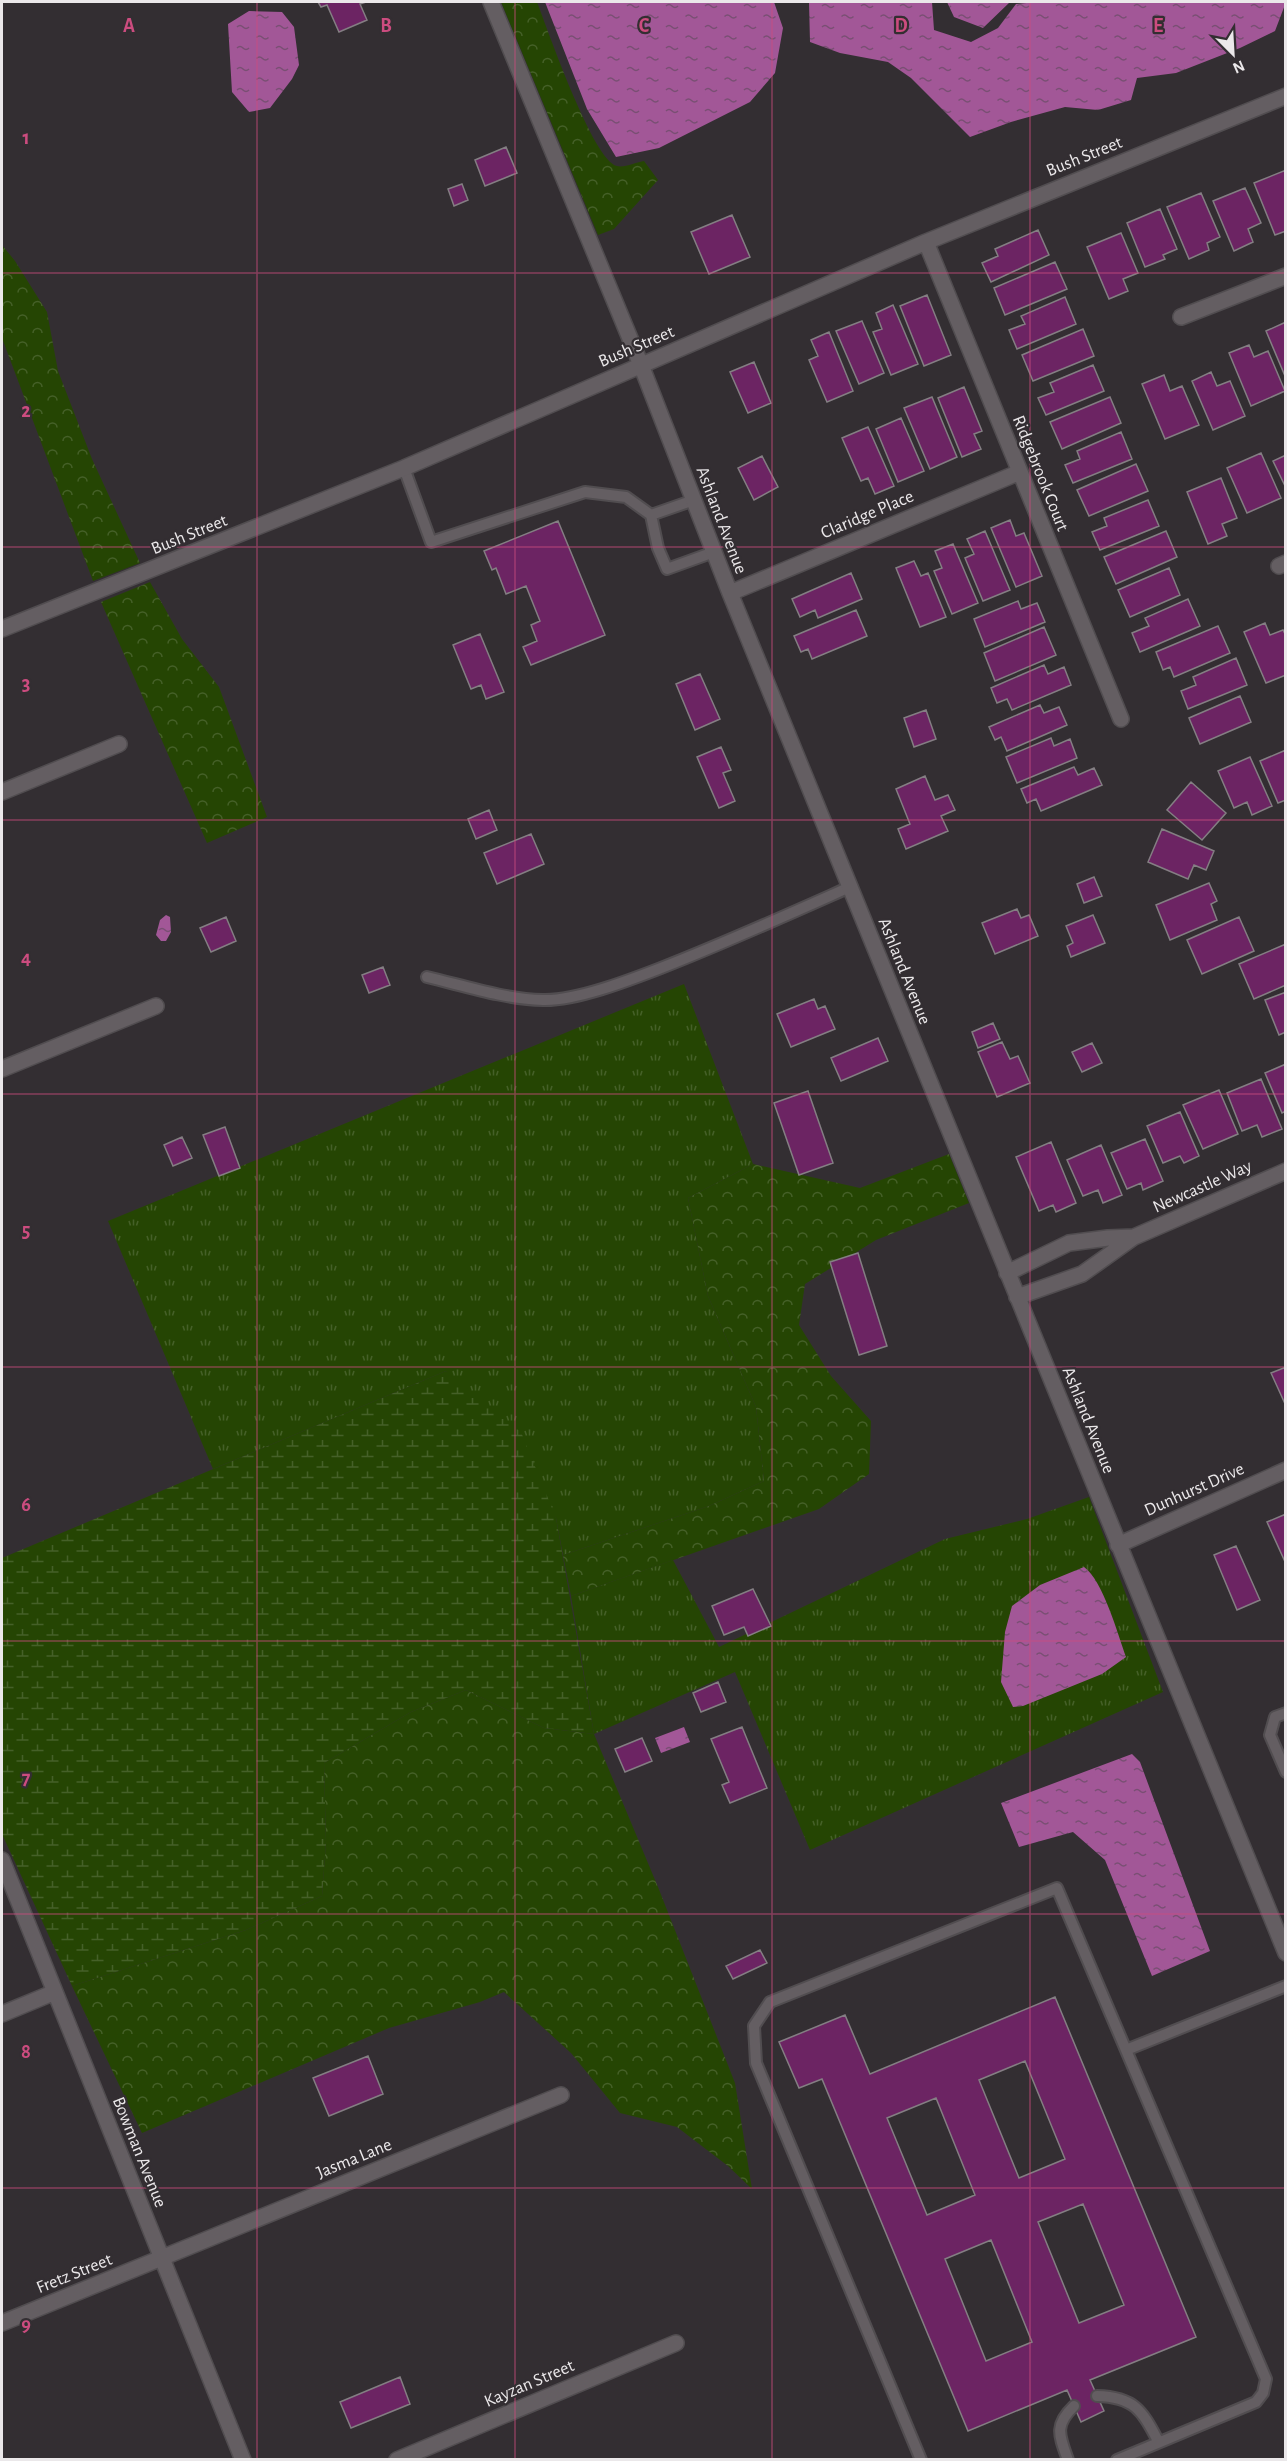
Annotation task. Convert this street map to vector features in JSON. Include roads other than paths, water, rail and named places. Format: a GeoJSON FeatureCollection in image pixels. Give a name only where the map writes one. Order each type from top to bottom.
{"type":"FeatureCollection","features":[{"type":"Feature","properties":{"kind":"street","name":"Ashland Avenue"},"geometry":{"type":"LineString","coordinates":[[491,2],[641,365],[730,593],[1017,1298],[1286,1953]]}},
{"type":"Feature","properties":{"kind":"street","name":"Bush Street"},"geometry":{"type":"LineString","coordinates":[[2,629],[404,468],[926,242],[1286,96]]}},
{"type":"Feature","properties":{"kind":"street","name":"Ridgebrook Court"},"geometry":{"type":"LineString","coordinates":[[926,242],[1121,719]]}},
{"type":"Feature","properties":{"kind":"street"},"geometry":{"type":"LineString","coordinates":[[1181,317],[1286,276]]}},
{"type":"Feature","properties":{"kind":"street","name":"Claridge Place"},"geometry":{"type":"LineString","coordinates":[[730,593],[1020,472]]}},
{"type":"Feature","properties":{"kind":"street"},"geometry":{"type":"LineString","coordinates":[[2,792],[119,744]]}},
{"type":"Feature","properties":{"kind":"street"},"geometry":{"type":"LineString","coordinates":[[2,1069],[156,1006]]}},
{"type":"Feature","properties":{"kind":"street","name":"Newcastle Way"},"geometry":{"type":"LineString","coordinates":[[1017,1298],[1082,1274],[1134,1237],[1286,1171]]}},
{"type":"Feature","properties":{"kind":"street","name":"Newcastle Way"},"geometry":{"type":"LineString","coordinates":[[1007,1273],[1069,1243],[1134,1237]]}},
{"type":"Feature","properties":{"kind":"street","name":"Dunhurst Drive"},"geometry":{"type":"LineString","coordinates":[[1118,1545],[1286,1470]]}},
{"type":"Feature","properties":{"kind":"street","name":"Bowman Avenue"},"geometry":{"type":"LineString","coordinates":[[2,1860],[243,2460]]}},
{"type":"Feature","properties":{"kind":"street"},"geometry":{"type":"LineString","coordinates":[[2,2014],[55,1992]]}},
{"type":"Feature","properties":{"kind":"street","name":"Jasma Lane"},"geometry":{"type":"LineString","coordinates":[[162,2258],[561,2095]]}},
{"type":"Feature","properties":{"kind":"street","name":"Fretz Street"},"geometry":{"type":"LineString","coordinates":[[2,2323],[162,2258]]}},
{"type":"Feature","properties":{"kind":"street","name":"Kayzan Street"},"geometry":{"type":"LineString","coordinates":[[397,2460],[676,2343]]}},
{"type":"Feature","properties":{"kind":"lane"},"geometry":{"type":"LineString","coordinates":[[404,468],[431,542],[585,492],[626,497],[651,515],[658,548],[668,569],[714,552]]}},
{"type":"Feature","properties":{"kind":"lane"},"geometry":{"type":"LineString","coordinates":[[651,515],[694,500]]}},
{"type":"Feature","properties":{"kind":"lane"},"geometry":{"type":"LineString","coordinates":[[427,977],[493,994],[544,1000],[591,992],[710,949],[850,887]]}},
{"type":"Feature","properties":{"kind":"lane"},"geometry":{"type":"LineString","coordinates":[[1286,1713],[1275,1717],[1270,1735],[1286,1772]]}},
{"type":"Feature","properties":{"kind":"lane"},"geometry":{"type":"LineString","coordinates":[[921,2460],[756,2063],[754,2026],[770,2002],[1057,1888],[1266,2379],[1263,2393],[1256,2402],[1117,2460]]}},
{"type":"Feature","properties":{"kind":"lane"},"geometry":{"type":"LineString","coordinates":[[1126,2050],[1286,1986]]}},
{"type":"Feature","properties":{"kind":"lane"},"geometry":{"type":"LineString","coordinates":[[1097,2396],[1117,2397],[1133,2404],[1147,2420],[1158,2441]]}},
{"type":"Feature","properties":{"kind":"lane"},"geometry":{"type":"LineString","coordinates":[[1068,2460],[1059,2430],[1062,2417],[1074,2406]]}},
{"type":"Feature","properties":{"kind":"water"},"geometry":{"type":"Polygon","coordinates":[[[545,2],[774,2],[783,28],[775,73],[750,102],[659,148],[616,157],[587,109],[545,2]]]}},
{"type":"Feature","properties":{"kind":"water"},"geometry":{"type":"Polygon","coordinates":[[[809,2],[932,2],[934,30],[971,42],[998,28],[1016,4],[1037,2],[1286,2],[1275,31],[1240,48],[1176,73],[1137,78],[1131,100],[1098,110],[1065,107],[1011,122],[970,137],[911,78],[888,62],[840,53],[810,42],[809,2]]]}},
{"type":"Feature","properties":{"kind":"water"},"geometry":{"type":"Polygon","coordinates":[[[947,2],[1010,2],[983,28],[954,17],[947,2]]]}},
{"type":"Feature","properties":{"kind":"water"},"geometry":{"type":"Polygon","coordinates":[[[249,11],[282,12],[294,27],[299,65],[292,79],[270,108],[249,112],[232,92],[228,24],[249,11]]]}},
{"type":"Feature","properties":{"kind":"water"},"geometry":{"type":"Polygon","coordinates":[[[166,915],[170,917],[171,932],[166,941],[161,941],[156,935],[160,920],[166,915]]]}},
{"type":"Feature","properties":{"kind":"water"},"geometry":{"type":"Polygon","coordinates":[[[1084,1567],[1104,1595],[1126,1657],[1102,1674],[1023,1706],[1013,1707],[1001,1682],[1005,1632],[1012,1606],[1040,1585],[1084,1567]]]}},
{"type":"Feature","properties":{"kind":"water"},"geometry":{"type":"Polygon","coordinates":[[[684,1727],[690,1742],[661,1753],[655,1738],[684,1727]]]}},
{"type":"Feature","properties":{"kind":"water"},"geometry":{"type":"Polygon","coordinates":[[[1132,1754],[1140,1762],[1210,1951],[1152,1976],[1105,1860],[1073,1832],[1019,1847],[1001,1803],[1132,1754]]]}}]}
